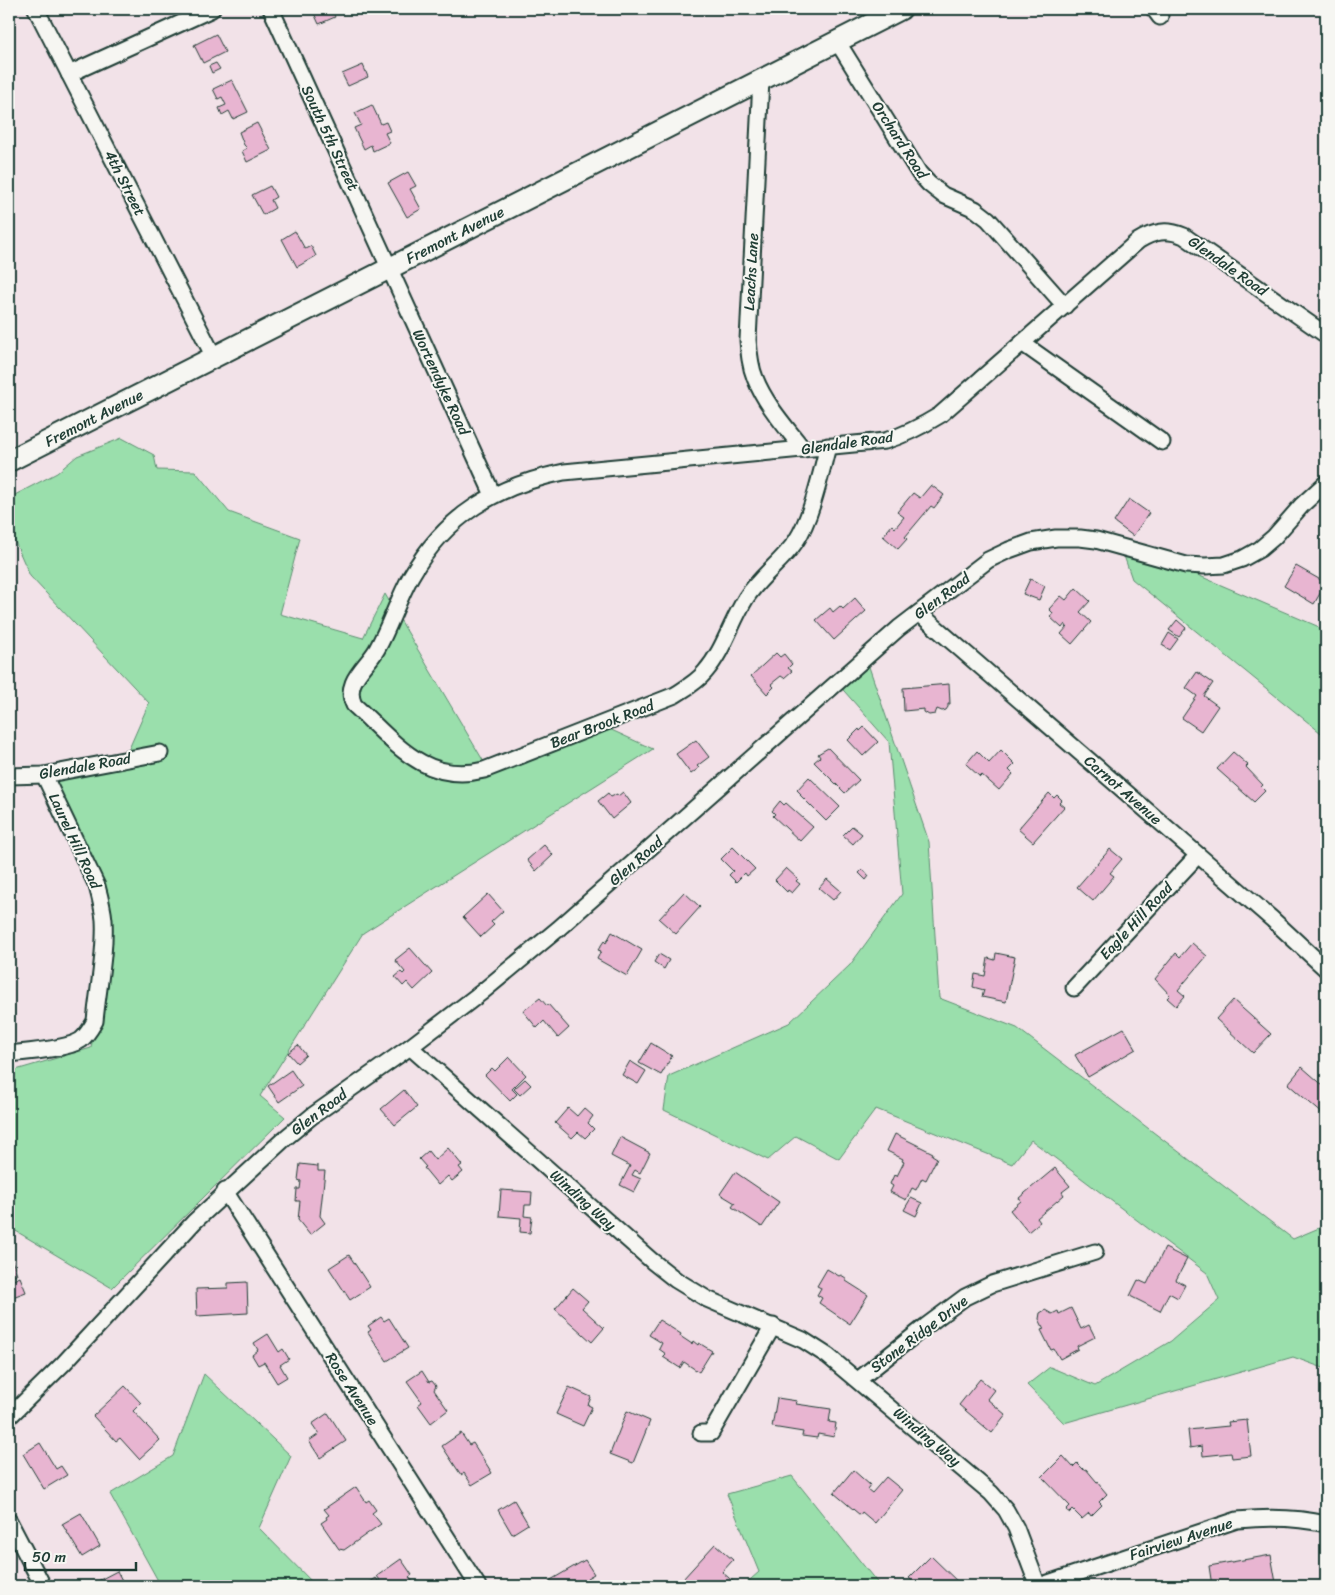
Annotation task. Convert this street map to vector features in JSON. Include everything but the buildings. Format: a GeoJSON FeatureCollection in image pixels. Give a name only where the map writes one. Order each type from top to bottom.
{"type":"FeatureCollection","features":[{"type":"Feature","properties":{"kind":"street","name":"4th Street"},"geometry":{"type":"LineString","coordinates":[[36,9],[214,357]]}},
{"type":"Feature","properties":{"kind":"street"},"geometry":{"type":"LineString","coordinates":[[69,74],[212,9]]}},
{"type":"Feature","properties":{"kind":"street","name":"South 5th Street"},"geometry":{"type":"LineString","coordinates":[[271,9],[389,268]]}},
{"type":"Feature","properties":{"kind":"street","name":"Fremont Avenue"},"geometry":{"type":"LineString","coordinates":[[9,461],[901,9]]}},
{"type":"Feature","properties":{"kind":"street","name":"Orchard Road"},"geometry":{"type":"LineString","coordinates":[[837,41],[919,173],[943,195],[975,209],[988,219],[1066,306]]}},
{"type":"Feature","properties":{"kind":"street","name":"Leachs Lane"},"geometry":{"type":"LineString","coordinates":[[761,80],[748,340],[750,360],[755,377],[764,395],[803,449]]}},
{"type":"Feature","properties":{"kind":"street","name":"Glendale Road"},"geometry":{"type":"LineString","coordinates":[[390,620],[411,576],[430,548],[463,516],[493,495],[512,486],[564,472],[884,441],[920,428],[940,416],[1138,241],[1160,231],[1173,232],[1184,236],[1326,335]]}},
{"type":"Feature","properties":{"kind":"street","name":"Wortendyke Road"},"geometry":{"type":"LineString","coordinates":[[389,268],[493,495]]}},
{"type":"Feature","properties":{"kind":"street"},"geometry":{"type":"LineString","coordinates":[[1022,343],[1162,442]]}},
{"type":"Feature","properties":{"kind":"street","name":"Bear Brook Road"},"geometry":{"type":"LineString","coordinates":[[390,620],[377,649],[353,682],[350,689],[351,698],[354,705],[410,757],[425,766],[441,772],[458,774],[484,770],[666,699],[692,685],[704,673],[715,658],[746,598],[761,578],[787,554],[798,539],[806,522],[828,446]]}},
{"type":"Feature","properties":{"kind":"street","name":"Glen Road"},"geometry":{"type":"LineString","coordinates":[[9,1417],[63,1364],[160,1257],[225,1191],[312,1116],[410,1047],[482,992],[558,930],[892,634],[988,560],[1031,542],[1056,538],[1096,540],[1186,565],[1224,565],[1260,550],[1302,505],[1326,483]]}},
{"type":"Feature","properties":{"kind":"street","name":"Carnot Avenue"},"geometry":{"type":"LineString","coordinates":[[919,613],[1272,919],[1326,969]]}},
{"type":"Feature","properties":{"kind":"street","name":"Glendale Road"},"geometry":{"type":"LineString","coordinates":[[9,776],[44,774],[160,753]]}},
{"type":"Feature","properties":{"kind":"street","name":"Laurel Hill Road"},"geometry":{"type":"LineString","coordinates":[[9,1054],[70,1045],[81,1040],[90,1031],[95,1021],[104,941],[102,905],[97,886],[44,774]]}},
{"type":"Feature","properties":{"kind":"street","name":"Eagle Hill Road"},"geometry":{"type":"LineString","coordinates":[[1074,988],[1198,855]]}},
{"type":"Feature","properties":{"kind":"street","name":"Winding Way"},"geometry":{"type":"LineString","coordinates":[[410,1047],[652,1261],[676,1280],[734,1312],[773,1326],[803,1340],[828,1356],[992,1493],[1006,1510],[1016,1528],[1039,1586]]}},
{"type":"Feature","properties":{"kind":"street","name":"Rose Avenue"},"geometry":{"type":"LineString","coordinates":[[225,1191],[478,1586]]}},
{"type":"Feature","properties":{"kind":"street","name":"Stone Ridge Drive"},"geometry":{"type":"LineString","coordinates":[[858,1380],[965,1297],[992,1284],[1094,1252]]}},
{"type":"Feature","properties":{"kind":"street"},"geometry":{"type":"LineString","coordinates":[[701,1433],[711,1433],[773,1326]]}},
{"type":"Feature","properties":{"kind":"street","name":"Fairview Avenue"},"geometry":{"type":"LineString","coordinates":[[1039,1586],[1237,1520],[1291,1518],[1326,1524]]}},
{"type":"Feature","properties":{"kind":"street"},"geometry":{"type":"LineString","coordinates":[[9,1521],[43,1586]]}},
{"type":"Feature","properties":{"kind":"green space"},"geometry":{"type":"Polygon","coordinates":[[[122,438],[154,455],[157,470],[195,471],[229,512],[300,538],[280,614],[363,638],[385,594],[484,762],[594,722],[653,749],[363,933],[260,1096],[285,1117],[112,1288],[9,1227],[9,1072],[91,1048],[112,932],[44,785],[128,751],[149,703],[30,576],[9,528],[9,498],[57,473],[77,456],[122,438]]]}},
{"type":"Feature","properties":{"kind":"green space"},"geometry":{"type":"Polygon","coordinates":[[[1121,547],[1160,559],[1317,626],[1326,635],[1326,737],[1132,579],[1121,547]]]}},
{"type":"Feature","properties":{"kind":"green space"},"geometry":{"type":"Polygon","coordinates":[[[866,658],[929,842],[939,998],[1017,1028],[1293,1239],[1326,1225],[1326,1369],[1293,1357],[1064,1423],[1027,1385],[1050,1367],[1095,1386],[1171,1341],[1219,1300],[1207,1273],[1031,1140],[1012,1164],[876,1109],[839,1159],[796,1136],[768,1160],[664,1110],[669,1076],[789,1023],[850,965],[902,894],[889,742],[837,683],[866,658]]]}},
{"type":"Feature","properties":{"kind":"green space"},"geometry":{"type":"Polygon","coordinates":[[[204,1374],[291,1456],[259,1528],[316,1586],[161,1586],[110,1494],[173,1456],[204,1374]]]}},
{"type":"Feature","properties":{"kind":"green space"},"geometry":{"type":"Polygon","coordinates":[[[792,1476],[880,1586],[743,1586],[759,1572],[727,1494],[792,1476]]]}}]}
